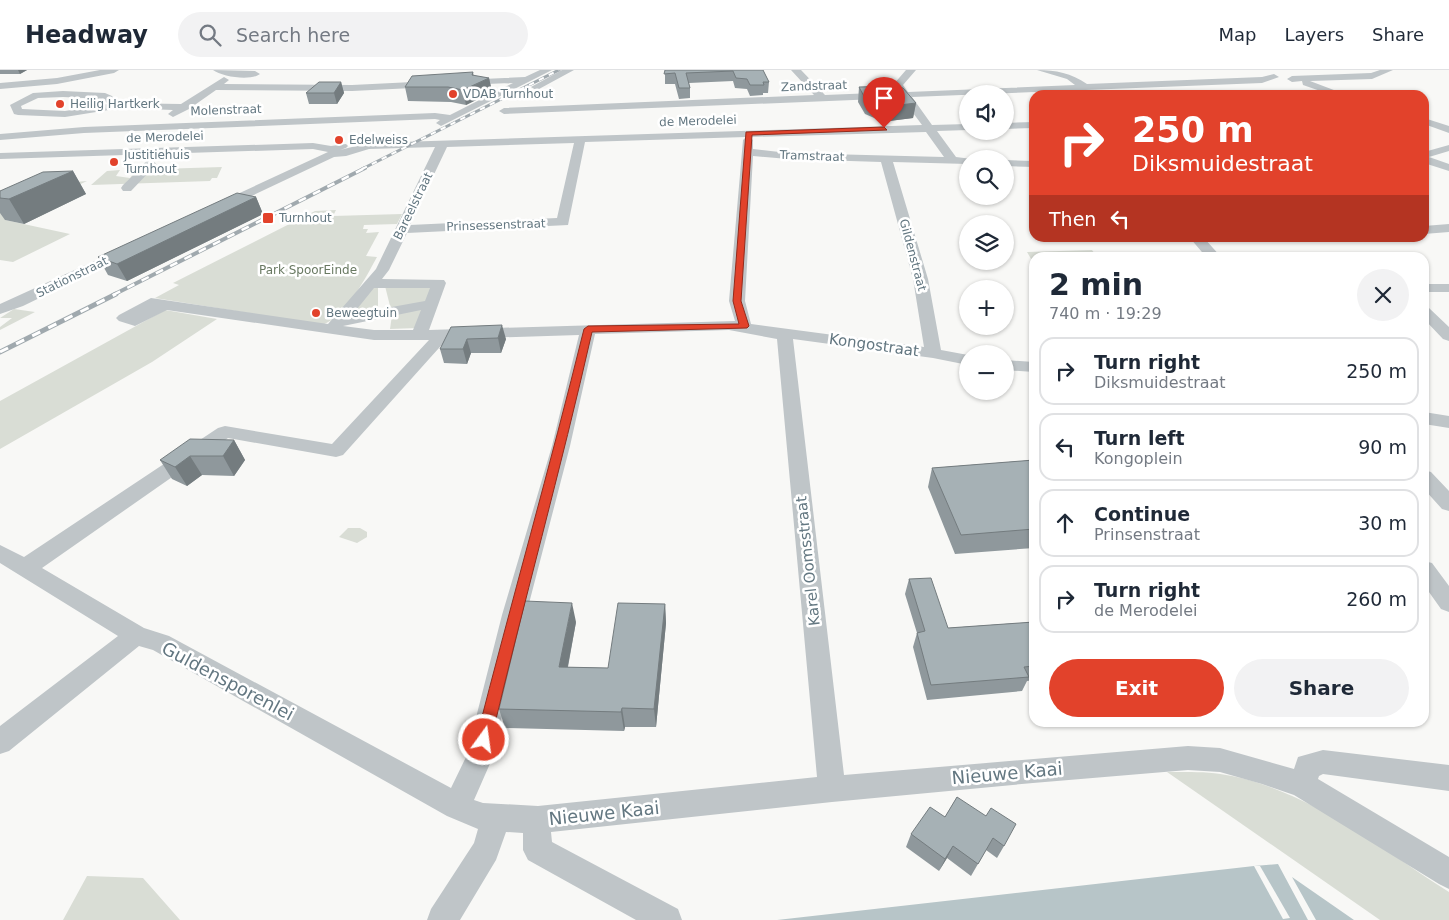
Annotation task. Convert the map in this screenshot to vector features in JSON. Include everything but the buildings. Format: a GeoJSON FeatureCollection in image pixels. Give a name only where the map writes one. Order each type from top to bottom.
{"type":"FeatureCollection","features":[{"type":"Feature","properties":{"kind":"street"},"geometry":{"type":"LineString","coordinates":[[0,96],[46,70]]}},
{"type":"Feature","properties":{"kind":"street"},"geometry":{"type":"LineString","coordinates":[[0,86],[68,79],[114,70]]}},
{"type":"Feature","properties":{"kind":"street"},"geometry":{"type":"LineString","coordinates":[[218,70],[263,74]]}},
{"type":"Feature","properties":{"kind":"street"},"geometry":{"type":"LineString","coordinates":[[435,126],[547,70]]}},
{"type":"Feature","properties":{"kind":"street","name":"Zandstraat"},"geometry":{"type":"LineString","coordinates":[[569,70],[506,102],[503,115],[822,98],[1029,90]]}},
{"type":"Feature","properties":{"kind":"street"},"geometry":{"type":"LineString","coordinates":[[796,70],[822,98]]}},
{"type":"Feature","properties":{"kind":"street"},"geometry":{"type":"LineString","coordinates":[[911,70],[898,85],[952,160]]}},
{"type":"Feature","properties":{"kind":"street"},"geometry":{"type":"LineString","coordinates":[[1042,70],[1070,78],[1085,88]]}},
{"type":"Feature","properties":{"kind":"street"},"geometry":{"type":"LineString","coordinates":[[1262,70],[1274,75],[1274,77],[1296,80],[1327,90]]}},
{"type":"Feature","properties":{"kind":"street"},"geometry":{"type":"LineString","coordinates":[[1296,80],[1372,76],[1388,70]]}},
{"type":"Feature","properties":{"kind":"street"},"geometry":{"type":"LineString","coordinates":[[154,127],[237,72]]}},
{"type":"Feature","properties":{"kind":"street"},"geometry":{"type":"LineString","coordinates":[[349,90],[362,75]]}},
{"type":"Feature","properties":{"kind":"street","name":"Zandstraat"},"geometry":{"type":"LineString","coordinates":[[1034,90],[1262,80],[1274,77]]}},
{"type":"Feature","properties":{"kind":"street"},"geometry":{"type":"LineString","coordinates":[[63,94],[68,79]]}},
{"type":"Feature","properties":{"kind":"street"},"geometry":{"type":"LineString","coordinates":[[214,87],[349,90],[444,83],[527,80]]}},
{"type":"Feature","properties":{"kind":"street"},"geometry":{"type":"LineString","coordinates":[[114,106],[109,98],[105,96],[63,94],[31,96],[15,105],[18,112],[65,114],[114,106],[185,107]]}},
{"type":"Feature","properties":{"kind":"street"},"geometry":{"type":"LineString","coordinates":[[330,120],[338,109]]}},
{"type":"Feature","properties":{"kind":"street"},"geometry":{"type":"LineString","coordinates":[[28,134],[40,118],[50,113]]}},
{"type":"Feature","properties":{"kind":"street","name":"Molenstraat"},"geometry":{"type":"LineString","coordinates":[[0,137],[154,127],[440,116],[452,118]]}},
{"type":"Feature","properties":{"kind":"street"},"geometry":{"type":"LineString","coordinates":[[1429,117],[1449,130]]}},
{"type":"Feature","properties":{"kind":"street"},"geometry":{"type":"LineString","coordinates":[[1014,126],[1029,125]]}},
{"type":"Feature","properties":{"kind":"street","name":"de Merodelei"},"geometry":{"type":"LineString","coordinates":[[0,156],[312,146],[332,151],[394,143],[443,143],[496,137],[580,139],[959,127]]}},
{"type":"Feature","properties":{"kind":"street"},"geometry":{"type":"LineString","coordinates":[[394,143],[415,133]]}},
{"type":"Feature","properties":{"kind":"street"},"geometry":{"type":"LineString","coordinates":[[744,326],[737,301],[749,134]]}},
{"type":"Feature","properties":{"kind":"street","name":"Prinsessenstraat"},"geometry":{"type":"LineString","coordinates":[[402,229],[563,222],[580,139]]}},
{"type":"Feature","properties":{"kind":"street","name":"Bareelstraat"},"geometry":{"type":"LineString","coordinates":[[335,325],[378,279],[443,143]]}},
{"type":"Feature","properties":{"kind":"street"},"geometry":{"type":"LineString","coordinates":[[1429,154],[1449,148]]}},
{"type":"Feature","properties":{"kind":"street"},"geometry":{"type":"LineString","coordinates":[[157,159],[166,150]]}},
{"type":"Feature","properties":{"kind":"street"},"geometry":{"type":"LineString","coordinates":[[213,210],[332,151]]}},
{"type":"Feature","properties":{"kind":"street","name":"Tramstraat"},"geometry":{"type":"LineString","coordinates":[[747,152],[959,160]]}},
{"type":"Feature","properties":{"kind":"street","name":"Gildenstraat"},"geometry":{"type":"LineString","coordinates":[[886,159],[925,300],[931,326],[933,352]]}},
{"type":"Feature","properties":{"kind":"street"},"geometry":{"type":"LineString","coordinates":[[1429,161],[1449,168]]}},
{"type":"Feature","properties":{"kind":"street"},"geometry":{"type":"LineString","coordinates":[[1014,163],[1029,164]]}},
{"type":"Feature","properties":{"kind":"street"},"geometry":{"type":"LineString","coordinates":[[127,188],[146,169]]}},
{"type":"Feature","properties":{"kind":"street"},"geometry":{"type":"LineString","coordinates":[[1429,230],[1449,228]]}},
{"type":"Feature","properties":{"kind":"street"},"geometry":{"type":"LineString","coordinates":[[1201,242],[1210,252]]}},
{"type":"Feature","properties":{"kind":"street","name":"Stationstraat"},"geometry":{"type":"LineString","coordinates":[[0,309],[18,303],[135,247]]}},
{"type":"Feature","properties":{"kind":"street"},"geometry":{"type":"LineString","coordinates":[[383,335],[386,313],[378,279],[439,283],[419,335]]}},
{"type":"Feature","properties":{"kind":"street"},"geometry":{"type":"LineString","coordinates":[[1429,288],[1449,288]]}},
{"type":"Feature","properties":{"kind":"street"},"geometry":{"type":"LineString","coordinates":[[335,325],[431,304]]}},
{"type":"Feature","properties":{"kind":"street","name":"Kongostraat"},"geometry":{"type":"LineString","coordinates":[[165,305],[302,325],[335,325],[383,335],[744,326],[781,334],[795,334],[933,352],[959,358]]}},
{"type":"Feature","properties":{"kind":"street"},"geometry":{"type":"LineString","coordinates":[[1429,316],[1449,336]]}},
{"type":"Feature","properties":{"kind":"street"},"geometry":{"type":"LineString","coordinates":[[457,806],[479,758],[514,615],[561,446],[588,329]]}},
{"type":"Feature","properties":{"kind":"street","name":"Karel Oomsstraat"},"geometry":{"type":"LineString","coordinates":[[781,334],[785,338],[832,789]]}},
{"type":"Feature","properties":{"kind":"street"},"geometry":{"type":"LineString","coordinates":[[25,568],[225,432],[336,451],[442,335]]}},
{"type":"Feature","properties":{"kind":"street"},"geometry":{"type":"LineString","coordinates":[[1014,366],[1029,367]]}},
{"type":"Feature","properties":{"kind":"street"},"geometry":{"type":"LineString","coordinates":[[1429,419],[1449,422]]}},
{"type":"Feature","properties":{"kind":"street"},"geometry":{"type":"LineString","coordinates":[[1429,482],[1449,504]]}},
{"type":"Feature","properties":{"kind":"street","name":"Guldensporenlei"},"geometry":{"type":"LineString","coordinates":[[0,553],[136,635],[161,643],[457,806]]}},
{"type":"Feature","properties":{"kind":"street"},"geometry":{"type":"LineString","coordinates":[[1429,576],[1449,603]]}},
{"type":"Feature","properties":{"kind":"street"},"geometry":{"type":"LineString","coordinates":[[0,742],[136,635]]}},
{"type":"Feature","properties":{"kind":"street","name":"Nieuwe Kaai"},"geometry":{"type":"LineString","coordinates":[[457,806],[482,817],[538,820],[832,789],[1188,758],[1229,762],[1302,785],[1449,874]]}},
{"type":"Feature","properties":{"kind":"street"},"geometry":{"type":"LineString","coordinates":[[1302,785],[1308,766],[1323,762],[1449,778]]}},
{"type":"Feature","properties":{"kind":"street"},"geometry":{"type":"LineString","coordinates":[[442,920],[486,850],[496,817]]}},
{"type":"Feature","properties":{"kind":"street","name":"Nieuwe Kaai"},"geometry":{"type":"LineString","coordinates":[[538,820],[538,850],[667,920]]}},
{"type":"Feature","properties":{"kind":"green space"},"geometry":{"type":"Polygon","coordinates":[[[222,167],[217,178],[212,178],[210,181],[91,185],[107,171],[120,170],[116,176],[130,178],[133,174],[125,174],[128,170],[222,167]]]}},
{"type":"Feature","properties":{"kind":"green space"},"geometry":{"type":"Polygon","coordinates":[[[87,181],[5,220],[70,234],[13,262],[0,260],[0,198],[61,183],[87,181]]]}},
{"type":"Feature","properties":{"kind":"green space","name":"Park SpoorEinde"},"geometry":{"type":"Polygon","coordinates":[[[336,210],[333,216],[402,214],[397,224],[364,225],[363,229],[368,229],[366,233],[379,232],[366,256],[377,257],[361,286],[347,305],[339,314],[322,325],[155,298],[179,285],[173,283],[315,211],[336,210]]]}},
{"type":"Feature","properties":{"kind":"green space"},"geometry":{"type":"Polygon","coordinates":[[[1092,250],[1093,252],[1029,252],[1029,255],[1027,252],[1092,250]]]}},
{"type":"Feature","properties":{"kind":"green space"},"geometry":{"type":"Polygon","coordinates":[[[434,285],[426,304],[391,310],[385,286],[434,285]]]}},
{"type":"Feature","properties":{"kind":"green space"},"geometry":{"type":"Polygon","coordinates":[[[372,286],[378,286],[378,311],[347,318],[372,286]]]}},
{"type":"Feature","properties":{"kind":"green space"},"geometry":{"type":"Polygon","coordinates":[[[425,307],[417,328],[390,329],[392,315],[425,307]]]}},
{"type":"Feature","properties":{"kind":"green space"},"geometry":{"type":"Polygon","coordinates":[[[14,309],[35,312],[0,330],[0,327],[12,318],[0,318],[14,309]]]}},
{"type":"Feature","properties":{"kind":"green space"},"geometry":{"type":"Polygon","coordinates":[[[165,310],[217,319],[152,362],[0,449],[0,401],[165,310]]]}},
{"type":"Feature","properties":{"kind":"green space"},"geometry":{"type":"Polygon","coordinates":[[[348,528],[360,528],[367,532],[367,537],[357,543],[339,537],[348,528]]]}},
{"type":"Feature","properties":{"kind":"green space"},"geometry":{"type":"Polygon","coordinates":[[[1167,772],[1224,774],[1262,784],[1318,809],[1371,840],[1449,892],[1449,920],[1380,920],[1167,772]]]}},
{"type":"Feature","properties":{"kind":"green space"},"geometry":{"type":"Polygon","coordinates":[[[87,876],[143,878],[180,920],[63,920],[87,876]]]}},
{"type":"Feature","properties":{"kind":"shaded area"},"geometry":{"type":"Polygon","coordinates":[[[1278,864],[1308,920],[777,920],[1254,866],[1278,864]]]}},
{"type":"Feature","properties":{"kind":"shaded area"},"geometry":{"type":"Polygon","coordinates":[[[1292,877],[1354,920],[1316,920],[1292,877]]]}},
{"type":"Feature","properties":{"kind":"pier"},"geometry":{"type":"Polygon","coordinates":[[[1254,866],[1260,866],[1290,918],[1283,919],[1254,866]]]}},
{"type":"Feature","properties":{"kind":"tunnel"},"geometry":{"type":"LineString","coordinates":[[146,169],[157,159]]}},
{"type":"Feature","properties":{"kind":"railway"},"geometry":{"type":"LineString","coordinates":[[362,169],[559,70]]}},
{"type":"Feature","properties":{"kind":"railway"},"geometry":{"type":"LineString","coordinates":[[113,295],[365,168]]}},
{"type":"Feature","properties":{"kind":"railway"},"geometry":{"type":"LineString","coordinates":[[0,352],[116,294]]}},
{"type":"Feature","properties":{"kind":"place","name":"VDAB Turnhout"},"geometry":{"type":"Point","coordinates":[453,94]}},
{"type":"Feature","properties":{"kind":"place","name":"Heilig Hartkerk"},"geometry":{"type":"Point","coordinates":[60,104]}},
{"type":"Feature","properties":{"kind":"place","name":"Edelweiss"},"geometry":{"type":"Point","coordinates":[339,140]}},
{"type":"Feature","properties":{"kind":"place","name":"Justitiehuis Turnhout"},"geometry":{"type":"Point","coordinates":[114,162]}},
{"type":"Feature","properties":{"kind":"place","name":"Turnhout"},"geometry":{"type":"Point","coordinates":[268,218]}},
{"type":"Feature","properties":{"kind":"place","name":"Beweegtuin"},"geometry":{"type":"Point","coordinates":[316,313]}},
{"type":"Feature","properties":{"kind":"route"},"geometry":{"type":"LineString","coordinates":[[484,740],[514,615],[561,446],[588,329],[744,326],[740,318],[737,301],[749,134],[884,128]]}}]}
